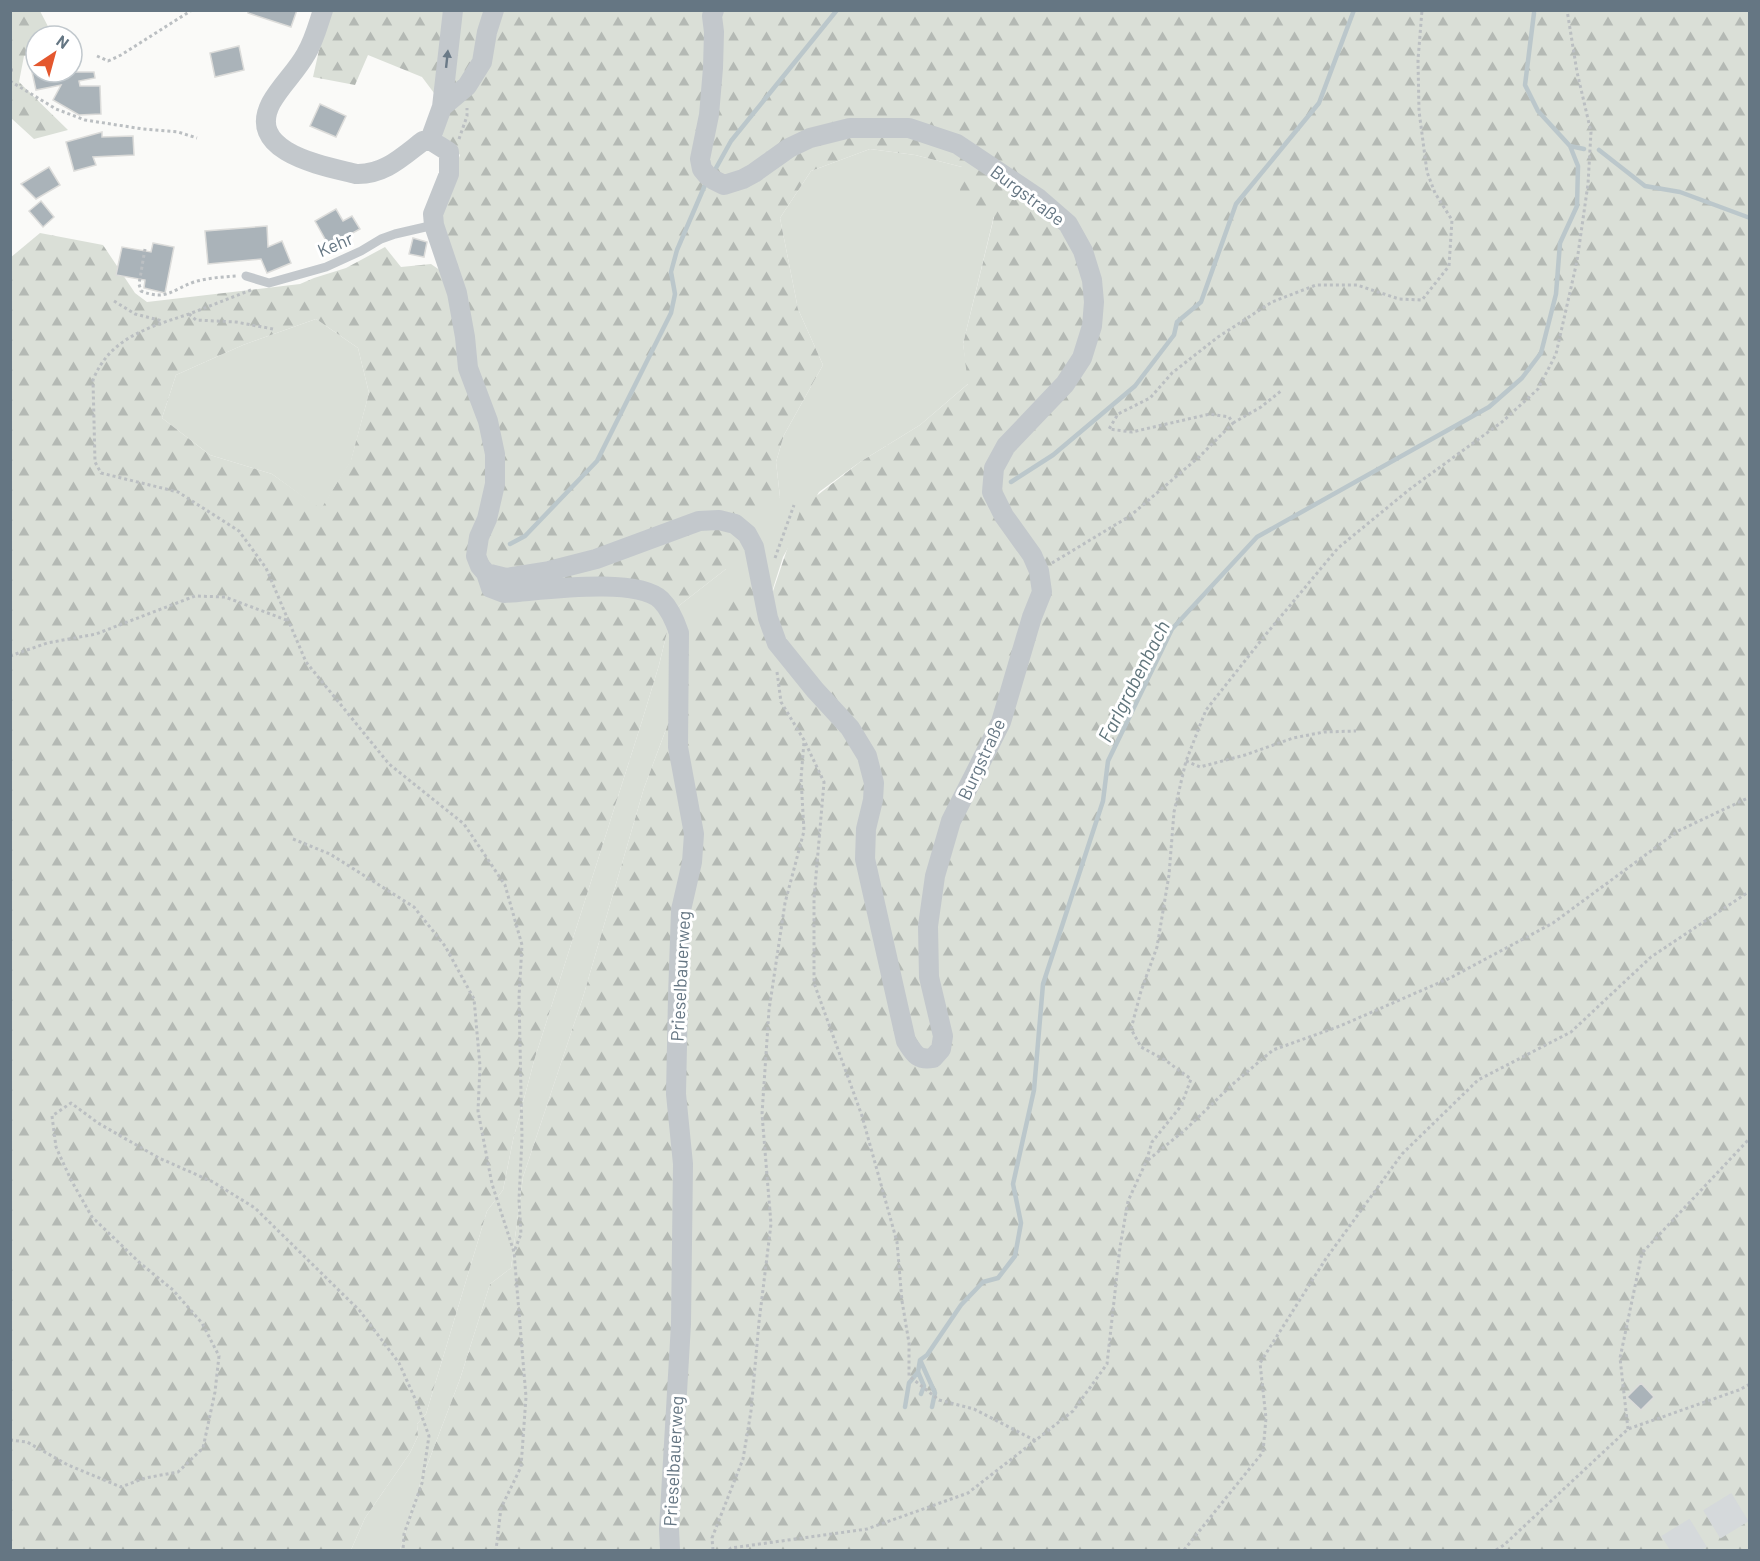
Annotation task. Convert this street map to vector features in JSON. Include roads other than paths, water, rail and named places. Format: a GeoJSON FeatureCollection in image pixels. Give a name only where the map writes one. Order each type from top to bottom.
{"type":"FeatureCollection","features":[{"type":"Feature","properties":{"kind":"street"},"geometry":{"type":"LineString","coordinates":[[323,10],[308,51],[298,69],[277,94],[267,113],[269,132],[286,152],[301,159],[356,174],[366,174],[387,168],[423,141],[430,140],[449,153],[449,174],[433,214],[434,225]]}},
{"type":"Feature","properties":{"kind":"street"},"geometry":{"type":"LineString","coordinates":[[430,140],[442,107],[453,10]]}},
{"type":"Feature","properties":{"kind":"street"},"geometry":{"type":"LineString","coordinates":[[442,107],[467,86],[482,62],[487,32],[494,10]]}},
{"type":"Feature","properties":{"kind":"street","name":"Burgstraße"},"geometry":{"type":"LineString","coordinates":[[486,573],[506,578],[549,571],[596,559],[699,521],[719,520],[735,524],[747,534],[754,547],[768,618],[777,643],[850,728],[867,756],[874,783],[873,800],[866,829],[865,859],[906,1041],[915,1054],[924,1060],[933,1058],[941,1049],[943,1036],[929,977],[928,926],[935,876],[951,821],[1000,722],[1032,617],[1042,592],[1039,571],[1032,555],[1004,516],[992,492],[994,468],[1006,446],[1065,384],[1082,358],[1092,326],[1094,302],[1092,280],[1083,251],[1068,224],[1038,198],[957,144],[909,128],[850,128],[810,138],[789,148],[754,173],[724,185],[707,175],[702,169],[700,159],[709,115],[714,10]]}},
{"type":"Feature","properties":{"kind":"street","name":"Prieselbauerweg"},"geometry":{"type":"LineString","coordinates":[[434,225],[457,293],[468,368],[488,421],[495,454],[495,484],[486,519],[478,537],[476,556],[492,588],[504,593],[600,586],[643,589],[661,599],[674,617],[678,633],[678,747],[694,834],[692,862],[681,910],[678,997],[676,1094],[682,1164],[681,1324],[669,1529],[670,1551]]}},
{"type":"Feature","properties":{"kind":"lane","name":"Kehr"},"geometry":{"type":"LineString","coordinates":[[246,276],[269,283],[326,267],[388,236],[434,225]]}},
{"type":"Feature","properties":{"kind":"waterway"},"geometry":{"type":"LineString","coordinates":[[716,168],[731,141],[837,10]]}},
{"type":"Feature","properties":{"kind":"waterway"},"geometry":{"type":"LineString","coordinates":[[1011,482],[1053,455],[1135,386],[1174,335],[1177,322],[1201,302],[1236,204],[1319,103],[1354,10]]}},
{"type":"Feature","properties":{"kind":"waterway","name":"Farlgrabenbach"},"geometry":{"type":"LineString","coordinates":[[905,1407],[909,1383],[918,1372],[920,1360],[927,1355],[961,1305],[983,1282],[998,1278],[1015,1256],[1021,1223],[1013,1184],[1034,1090],[1043,984],[1103,801],[1108,761],[1172,629],[1257,537],[1489,407],[1522,378],[1541,353],[1556,294],[1560,243],[1577,206],[1578,166],[1570,146],[1538,111],[1525,85],[1534,13]]}},
{"type":"Feature","properties":{"kind":"waterway"},"geometry":{"type":"LineString","coordinates":[[1570,146],[1584,149]]}},
{"type":"Feature","properties":{"kind":"waterway"},"geometry":{"type":"LineString","coordinates":[[1599,150],[1645,186],[1680,192],[1750,218]]}},
{"type":"Feature","properties":{"kind":"waterway"},"geometry":{"type":"LineString","coordinates":[[510,544],[525,536],[597,461],[671,313],[675,294],[671,272],[677,250],[705,185]]}},
{"type":"Feature","properties":{"kind":"waterway"},"geometry":{"type":"LineString","coordinates":[[921,1362],[935,1393],[932,1407]]}},
{"type":"Feature","properties":{"kind":"waterway"},"geometry":{"type":"LineString","coordinates":[[918,1372],[924,1386],[921,1394]]}},
{"type":"Feature","properties":{"kind":"tunnel"},"geometry":{"type":"LineString","coordinates":[[1670,1550],[1750,1501]]}}]}
